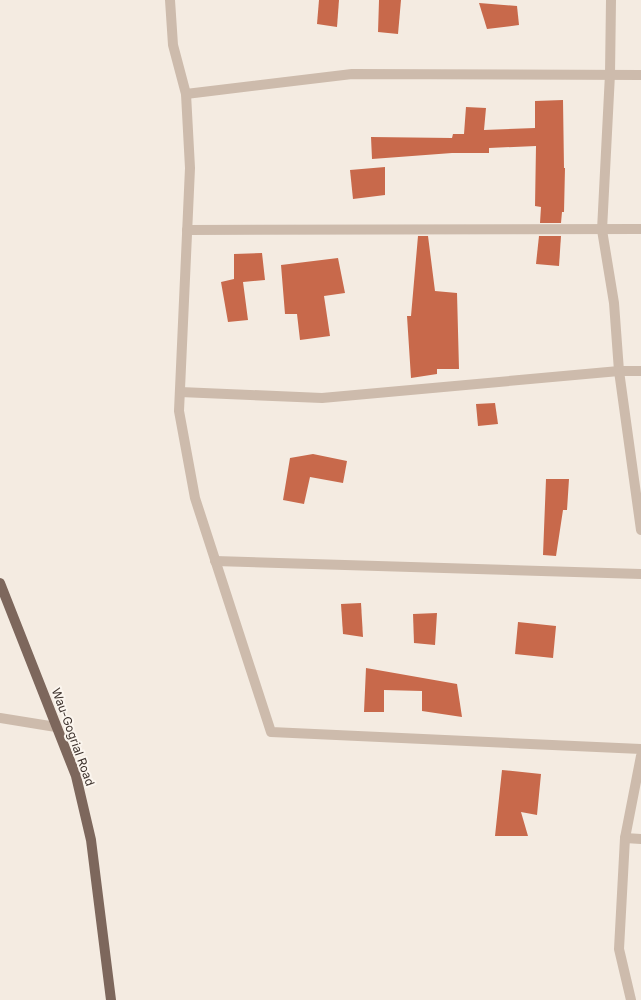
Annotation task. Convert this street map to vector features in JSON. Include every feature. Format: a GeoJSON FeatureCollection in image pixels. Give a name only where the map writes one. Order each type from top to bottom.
{"type":"FeatureCollection","features":[{"type":"Feature","properties":{"kind":"main road","name":"Wau-Gogrial Road"},"geometry":{"type":"LineString","coordinates":[[0,583],[76,776],[91,840],[111,1000]]}},
{"type":"Feature","properties":{"kind":"street"},"geometry":{"type":"LineString","coordinates":[[170,0],[173,45],[186,94],[190,168],[179,411],[196,498],[271,732],[641,748]]}},
{"type":"Feature","properties":{"kind":"street"},"geometry":{"type":"LineString","coordinates":[[611,0],[610,74],[602,230],[614,304],[619,371],[641,530]]}},
{"type":"Feature","properties":{"kind":"street"},"geometry":{"type":"LineString","coordinates":[[186,94],[352,74],[641,75]]}},
{"type":"Feature","properties":{"kind":"street"},"geometry":{"type":"LineString","coordinates":[[187,230],[641,229]]}},
{"type":"Feature","properties":{"kind":"street"},"geometry":{"type":"LineString","coordinates":[[180,392],[322,398],[619,371],[641,371]]}},
{"type":"Feature","properties":{"kind":"street"},"geometry":{"type":"LineString","coordinates":[[215,561],[641,574]]}},
{"type":"Feature","properties":{"kind":"street"},"geometry":{"type":"LineString","coordinates":[[0,718],[56,728]]}},
{"type":"Feature","properties":{"kind":"street"},"geometry":{"type":"LineString","coordinates":[[631,1000],[619,950],[626,838],[641,756]]}},
{"type":"Feature","properties":{"kind":"street"},"geometry":{"type":"LineString","coordinates":[[626,838],[641,839]]}},
{"type":"Feature","properties":{"kind":"building"},"geometry":{"type":"Polygon","coordinates":[[[319,0],[339,0],[337,27],[317,24],[319,0]]]}},
{"type":"Feature","properties":{"kind":"building"},"geometry":{"type":"Polygon","coordinates":[[[379,0],[401,0],[398,34],[378,32],[379,0]]]}},
{"type":"Feature","properties":{"kind":"building"},"geometry":{"type":"Polygon","coordinates":[[[479,3],[517,6],[519,25],[487,29],[479,3]]]}},
{"type":"Feature","properties":{"kind":"building"},"geometry":{"type":"Polygon","coordinates":[[[563,100],[565,168],[564,212],[562,212],[561,223],[540,223],[541,207],[535,206],[536,146],[489,148],[489,153],[452,153],[372,159],[371,137],[452,138],[453,134],[464,134],[466,107],[486,108],[484,130],[535,128],[535,101],[563,100]]]}},
{"type":"Feature","properties":{"kind":"building"},"geometry":{"type":"Polygon","coordinates":[[[385,167],[385,195],[353,199],[350,170],[385,167]]]}},
{"type":"Feature","properties":{"kind":"building"},"geometry":{"type":"Polygon","coordinates":[[[418,236],[428,236],[435,291],[457,293],[459,369],[437,369],[437,374],[411,378],[407,316],[411,316],[418,236]]]}},
{"type":"Feature","properties":{"kind":"building"},"geometry":{"type":"Polygon","coordinates":[[[539,236],[561,236],[559,266],[536,264],[539,236]]]}},
{"type":"Feature","properties":{"kind":"building"},"geometry":{"type":"Polygon","coordinates":[[[262,253],[265,280],[243,282],[248,320],[228,322],[221,282],[234,279],[234,254],[262,253]]]}},
{"type":"Feature","properties":{"kind":"building"},"geometry":{"type":"Polygon","coordinates":[[[338,258],[345,293],[324,296],[330,336],[300,340],[297,314],[285,314],[281,265],[338,258]]]}},
{"type":"Feature","properties":{"kind":"building"},"geometry":{"type":"Polygon","coordinates":[[[495,403],[498,424],[478,426],[476,404],[495,403]]]}},
{"type":"Feature","properties":{"kind":"building"},"geometry":{"type":"Polygon","coordinates":[[[313,454],[347,461],[343,483],[310,477],[304,504],[283,500],[290,458],[313,454]]]}},
{"type":"Feature","properties":{"kind":"building"},"geometry":{"type":"Polygon","coordinates":[[[546,479],[569,479],[567,510],[563,510],[556,556],[543,555],[546,479]]]}},
{"type":"Feature","properties":{"kind":"building"},"geometry":{"type":"Polygon","coordinates":[[[361,603],[363,637],[343,634],[341,604],[361,603]]]}},
{"type":"Feature","properties":{"kind":"building"},"geometry":{"type":"Polygon","coordinates":[[[437,613],[435,645],[414,643],[413,614],[437,613]]]}},
{"type":"Feature","properties":{"kind":"building"},"geometry":{"type":"Polygon","coordinates":[[[518,622],[556,626],[553,658],[515,654],[518,622]]]}},
{"type":"Feature","properties":{"kind":"building"},"geometry":{"type":"Polygon","coordinates":[[[366,668],[457,684],[462,717],[422,711],[422,691],[384,690],[384,712],[364,712],[366,668]]]}},
{"type":"Feature","properties":{"kind":"building"},"geometry":{"type":"Polygon","coordinates":[[[502,770],[541,774],[537,815],[521,812],[528,836],[495,836],[502,770]]]}}]}
